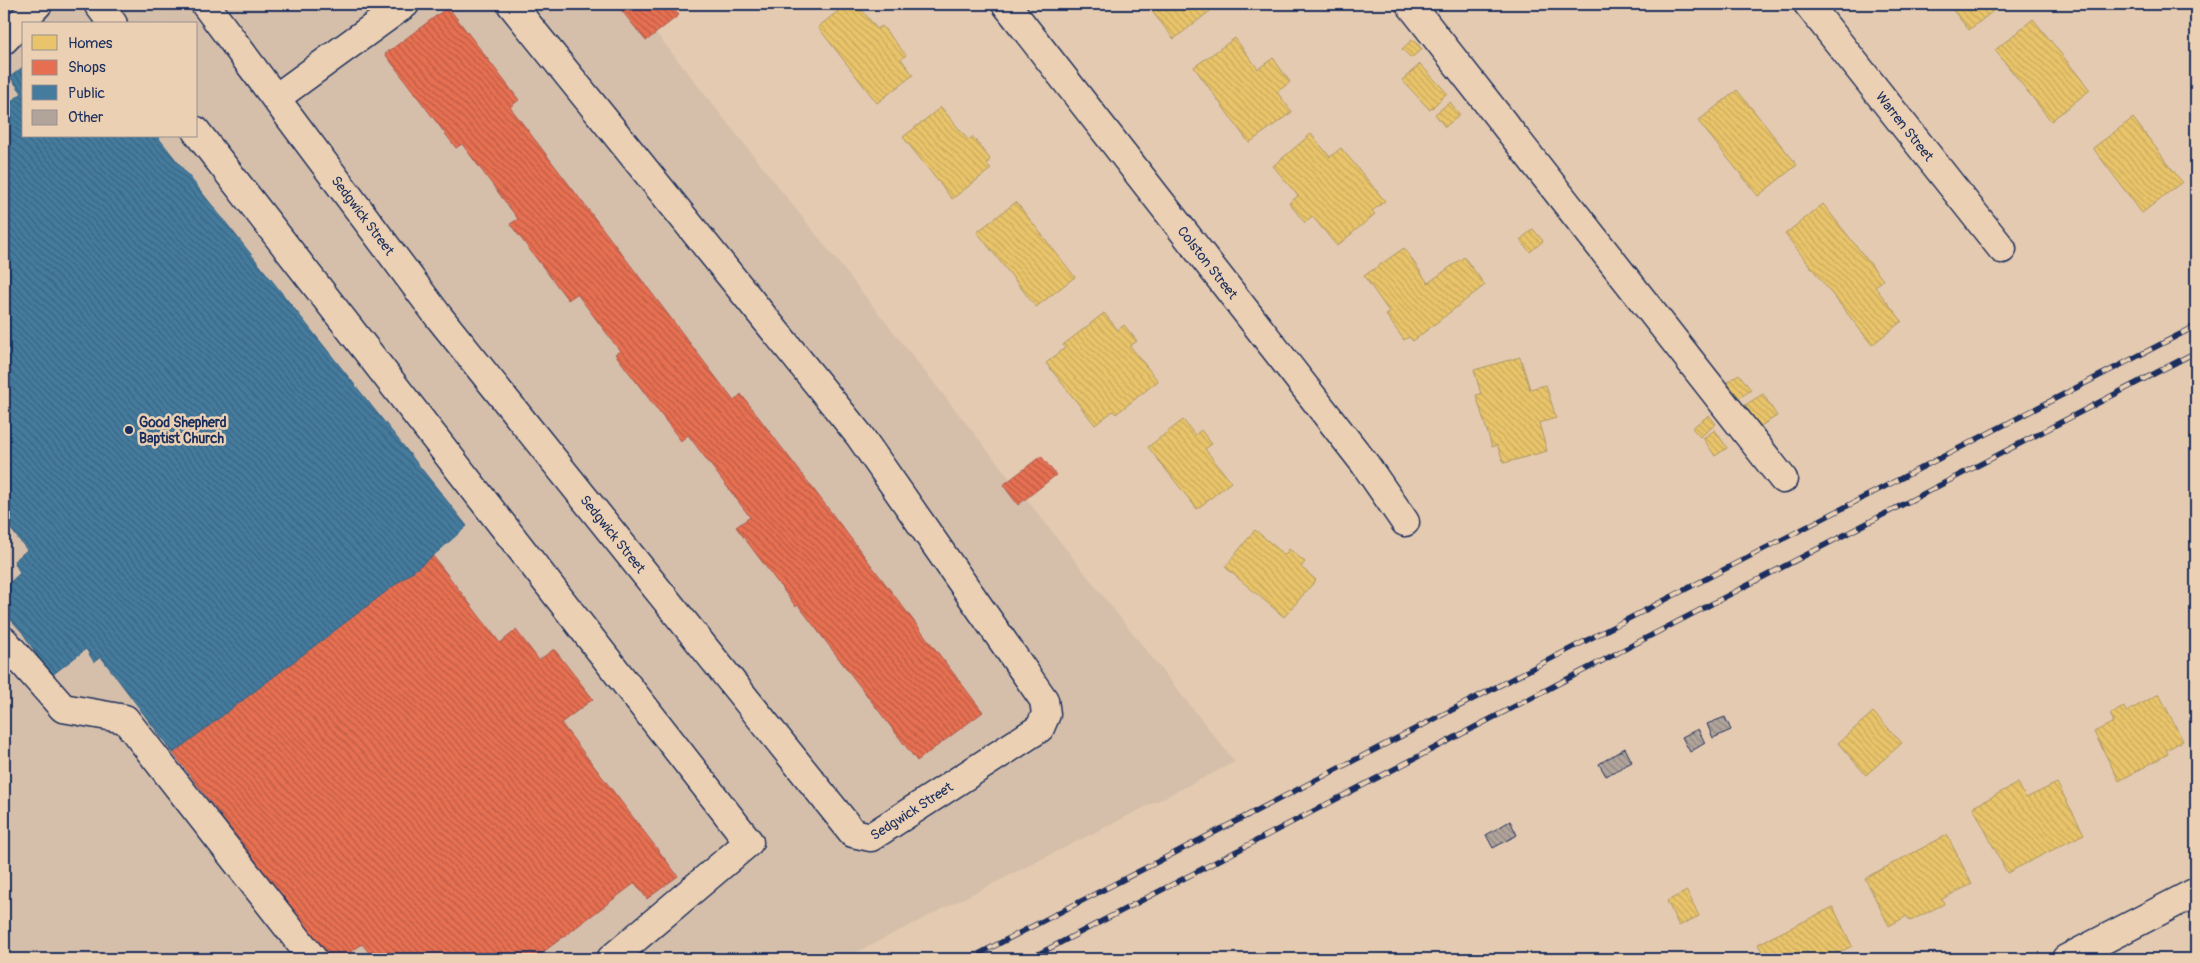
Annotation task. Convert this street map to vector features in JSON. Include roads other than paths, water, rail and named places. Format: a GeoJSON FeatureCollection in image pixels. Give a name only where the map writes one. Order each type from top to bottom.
{"type":"FeatureCollection","features":[{"type":"Feature","properties":{"kind":"street"},"geometry":{"type":"LineString","coordinates":[[4,40],[38,4]]}},
{"type":"Feature","properties":{"kind":"street"},"geometry":{"type":"LineString","coordinates":[[98,4],[112,22]]}},
{"type":"Feature","properties":{"kind":"street","name":"Sedgwick Street"},"geometry":{"type":"LineString","coordinates":[[205,4],[439,317],[853,833],[871,836],[882,832],[1040,728],[1046,714],[1044,700],[859,436],[511,4]]}},
{"type":"Feature","properties":{"kind":"street"},"geometry":{"type":"LineString","coordinates":[[276,98],[405,4]]}},
{"type":"Feature","properties":{"kind":"street","name":"Colston Street"},"geometry":{"type":"LineString","coordinates":[[1006,4],[1365,464],[1405,522]]}},
{"type":"Feature","properties":{"kind":"street"},"geometry":{"type":"LineString","coordinates":[[1410,4],[1782,478]]}},
{"type":"Feature","properties":{"kind":"street","name":"Warren Street"},"geometry":{"type":"LineString","coordinates":[[1808,4],[2002,248]]}},
{"type":"Feature","properties":{"kind":"street"},"geometry":{"type":"LineString","coordinates":[[198,134],[749,842],[611,959]]}},
{"type":"Feature","properties":{"kind":"street"},"geometry":{"type":"LineString","coordinates":[[4,641],[63,708],[125,719],[313,959]]}},
{"type":"Feature","properties":{"kind":"street"},"geometry":{"type":"LineString","coordinates":[[2066,959],[2196,892]]}},
{"type":"Feature","properties":{"kind":"railway"},"geometry":{"type":"LineString","coordinates":[[969,959],[2196,326]]}},
{"type":"Feature","properties":{"kind":"railway"},"geometry":{"type":"LineString","coordinates":[[1029,959],[2196,352]]}},
{"type":"Feature","properties":{"kind":"place","name":"Good Shepherd Baptist Church"},"geometry":{"type":"Point","coordinates":[129,430]}}]}
